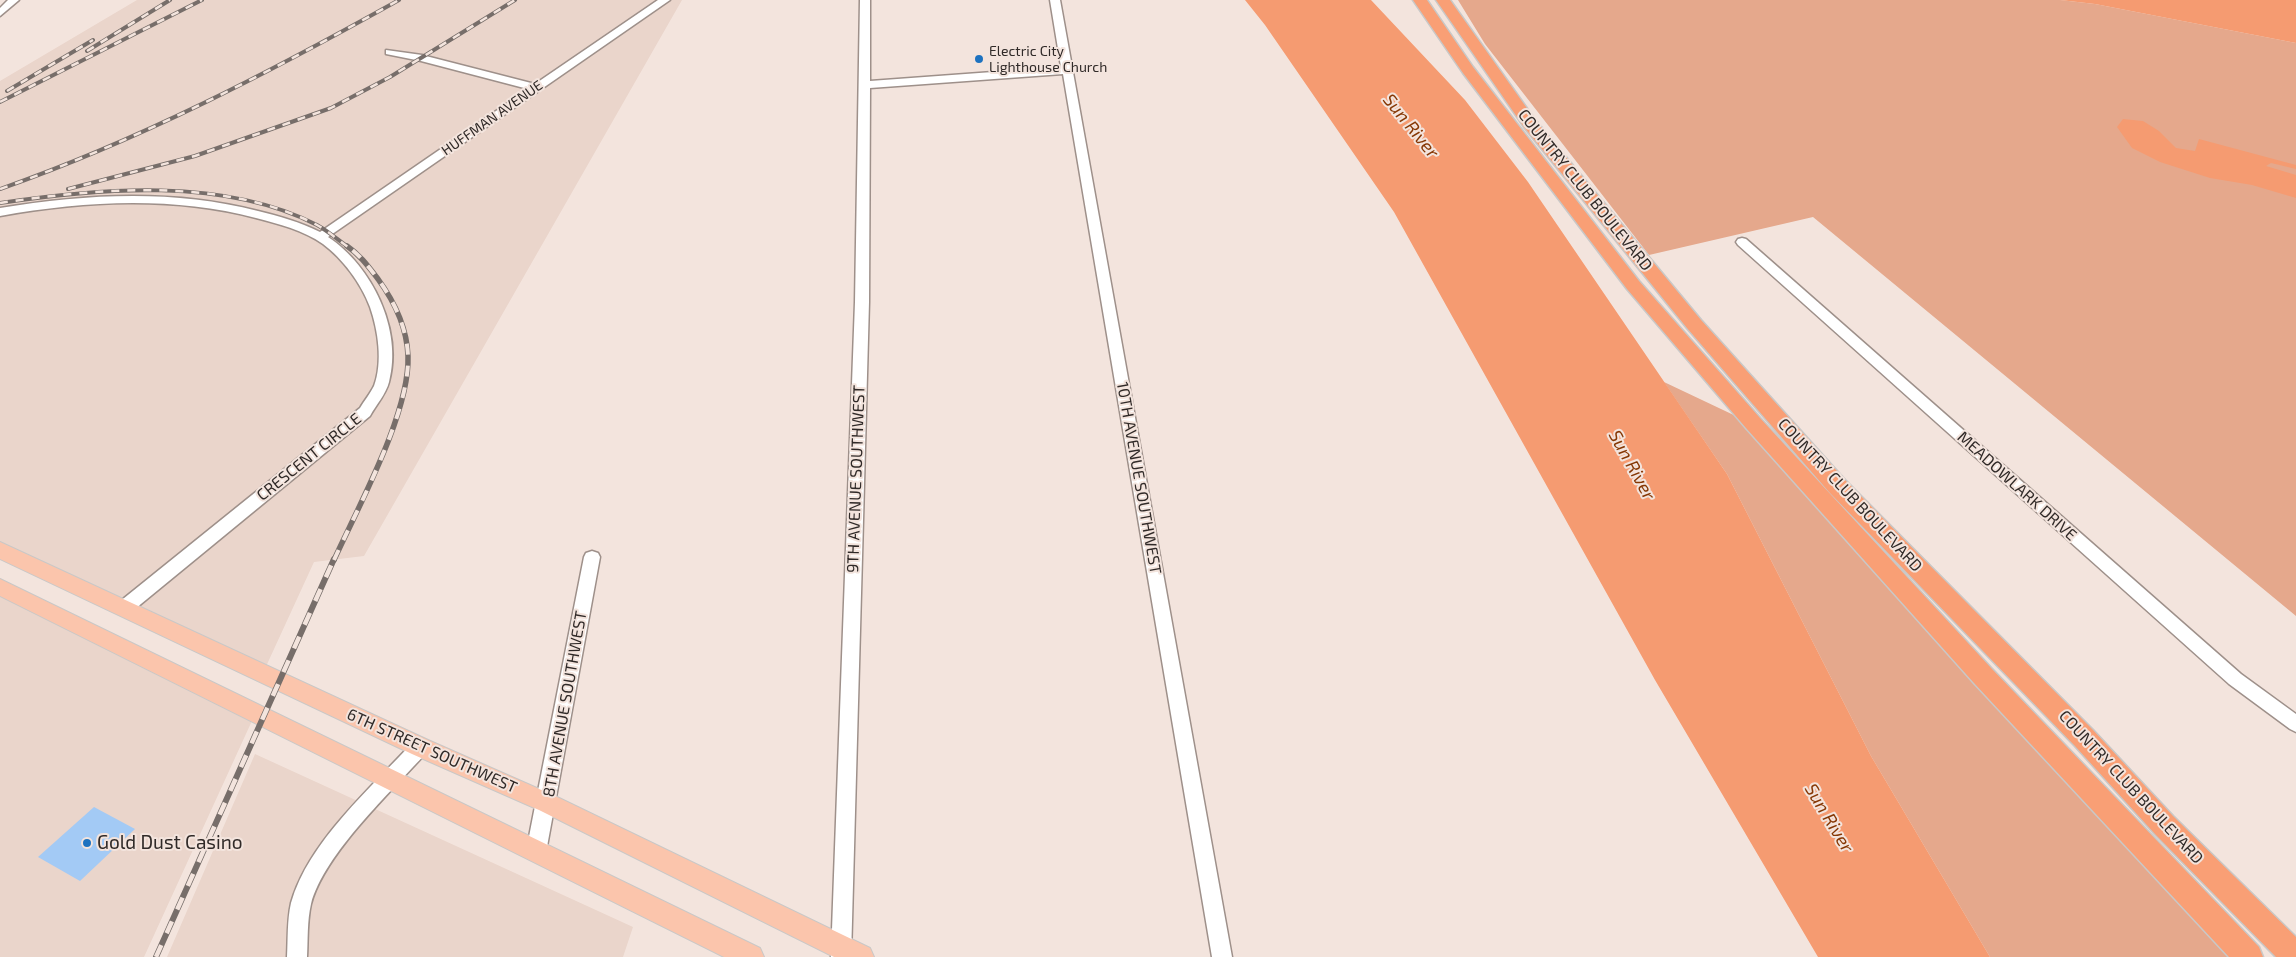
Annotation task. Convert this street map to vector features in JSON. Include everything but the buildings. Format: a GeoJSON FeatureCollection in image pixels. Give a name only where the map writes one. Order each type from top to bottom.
{"type":"FeatureCollection","features":[{"type":"Feature","properties":{"kind":"highway","name":"COUNTRY CLUB BOULEVARD"},"geometry":{"type":"LineString","coordinates":[[1420,0],[1468,70],[1633,285],[1753,423],[1983,676],[2249,957]]}},
{"type":"Feature","properties":{"kind":"highway","name":"COUNTRY CLUB BOULEVARD"},"geometry":{"type":"LineString","coordinates":[[1443,0],[1530,124],[1694,324],[1837,486],[2078,730],[2164,825],[2296,956]]}},
{"type":"Feature","properties":{"kind":"main road","name":"6TH STREET SOUTHWEST"},"geometry":{"type":"LineString","coordinates":[[0,550],[420,748],[547,803],[848,954]]}},
{"type":"Feature","properties":{"kind":"main road"},"geometry":{"type":"LineString","coordinates":[[0,587],[751,957]]}},
{"type":"Feature","properties":{"kind":"street"},"geometry":{"type":"LineString","coordinates":[[0,13],[14,0]]}},
{"type":"Feature","properties":{"kind":"street","name":"HUFFMAN AVENUE"},"geometry":{"type":"LineString","coordinates":[[320,237],[665,0]]}},
{"type":"Feature","properties":{"kind":"street","name":"9TH AVENUE SOUTHWEST"},"geometry":{"type":"LineString","coordinates":[[848,954],[862,302],[865,0]]}},
{"type":"Feature","properties":{"kind":"street","name":"10TH AVENUE SOUTHWEST"},"geometry":{"type":"LineString","coordinates":[[1055,0],[1222,957]]}},
{"type":"Feature","properties":{"kind":"street"},"geometry":{"type":"LineString","coordinates":[[390,52],[422,58],[536,88]]}},
{"type":"Feature","properties":{"kind":"street"},"geometry":{"type":"LineString","coordinates":[[864,85],[1068,70]]}},
{"type":"Feature","properties":{"kind":"street","name":"CRESCENT CIRCLE"},"geometry":{"type":"LineString","coordinates":[[0,212],[58,202],[136,200],[206,202],[237,208],[290,224],[320,237],[340,252],[378,307],[383,330],[382,382],[365,412],[124,608]]}},
{"type":"Feature","properties":{"kind":"street","name":"MEADOWLARK DRIVE"},"geometry":{"type":"LineString","coordinates":[[1742,242],[2235,679],[2296,724]]}},
{"type":"Feature","properties":{"kind":"street","name":"8TH AVENUE SOUTHWEST"},"geometry":{"type":"LineString","coordinates":[[536,852],[547,803],[592,557]]}},
{"type":"Feature","properties":{"kind":"street"},"geometry":{"type":"LineString","coordinates":[[296,957],[301,903],[311,878],[335,844],[420,748]]}},
{"type":"Feature","properties":{"kind":"shaded area"},"geometry":{"type":"Polygon","coordinates":[[[137,0],[682,0],[364,556],[314,562],[263,673],[0,550],[0,81],[137,0]]]}},
{"type":"Feature","properties":{"kind":"shaded area"},"geometry":{"type":"Polygon","coordinates":[[[1458,0],[2060,0],[2095,4],[2296,43],[2296,616],[1813,217],[1649,255],[1485,44],[1458,0]]]}},
{"type":"Feature","properties":{"kind":"shaded area"},"geometry":{"type":"Polygon","coordinates":[[[1664,382],[1740,418],[2239,957],[1990,957],[1871,756],[1727,474],[1664,382]]]}},
{"type":"Feature","properties":{"kind":"shaded area"},"geometry":{"type":"Polygon","coordinates":[[[0,587],[256,712],[144,957],[0,957],[0,587]]]}},
{"type":"Feature","properties":{"kind":"shaded area"},"geometry":{"type":"Polygon","coordinates":[[[255,754],[633,927],[623,957],[167,957],[255,754]]]}},
{"type":"Feature","properties":{"kind":"water","name":"Sun River"},"geometry":{"type":"Polygon","coordinates":[[[1245,0],[1371,0],[1465,100],[1528,182],[1727,474],[1871,756],[1990,957],[1818,957],[1655,680],[1394,212],[1265,25],[1245,0]]]}},
{"type":"Feature","properties":{"kind":"water"},"geometry":{"type":"Polygon","coordinates":[[[2060,0],[2296,0],[2296,43],[2095,4],[2060,0]]]}},
{"type":"Feature","properties":{"kind":"water"},"geometry":{"type":"Polygon","coordinates":[[[2123,119],[2143,121],[2159,131],[2176,148],[2195,151],[2199,139],[2296,165],[2296,169],[2271,163],[2266,166],[2296,175],[2296,198],[2252,185],[2210,178],[2160,162],[2132,148],[2117,127],[2123,119]]]}},
{"type":"Feature","properties":{"kind":"railway"},"geometry":{"type":"LineString","coordinates":[[87,51],[170,0]]}},
{"type":"Feature","properties":{"kind":"railway"},"geometry":{"type":"LineString","coordinates":[[0,102],[202,0]]}},
{"type":"Feature","properties":{"kind":"railway"},"geometry":{"type":"LineString","coordinates":[[0,189],[52,170],[154,127],[253,79],[399,0]]}},
{"type":"Feature","properties":{"kind":"railway"},"geometry":{"type":"LineString","coordinates":[[68,189],[195,156],[331,108],[390,77],[515,0]]}},
{"type":"Feature","properties":{"kind":"railway"},"geometry":{"type":"LineString","coordinates":[[7,91],[93,40]]}},
{"type":"Feature","properties":{"kind":"railway"},"geometry":{"type":"LineString","coordinates":[[0,203],[79,193],[161,190],[202,193],[242,199],[281,210],[317,225],[348,247]]}},
{"type":"Feature","properties":{"kind":"railway"},"geometry":{"type":"LineString","coordinates":[[334,560],[381,460],[392,432],[401,404],[408,356],[405,335],[399,315],[389,296],[367,265],[347,246]]}},
{"type":"Feature","properties":{"kind":"railway"},"geometry":{"type":"LineString","coordinates":[[156,957],[334,559]]}},
{"type":"Feature","properties":{"kind":"place","name":"Electric City Lighthouse Church"},"geometry":{"type":"Point","coordinates":[979,59]}},
{"type":"Feature","properties":{"kind":"place","name":"Gold Dust Casino"},"geometry":{"type":"Point","coordinates":[87,843]}}]}
